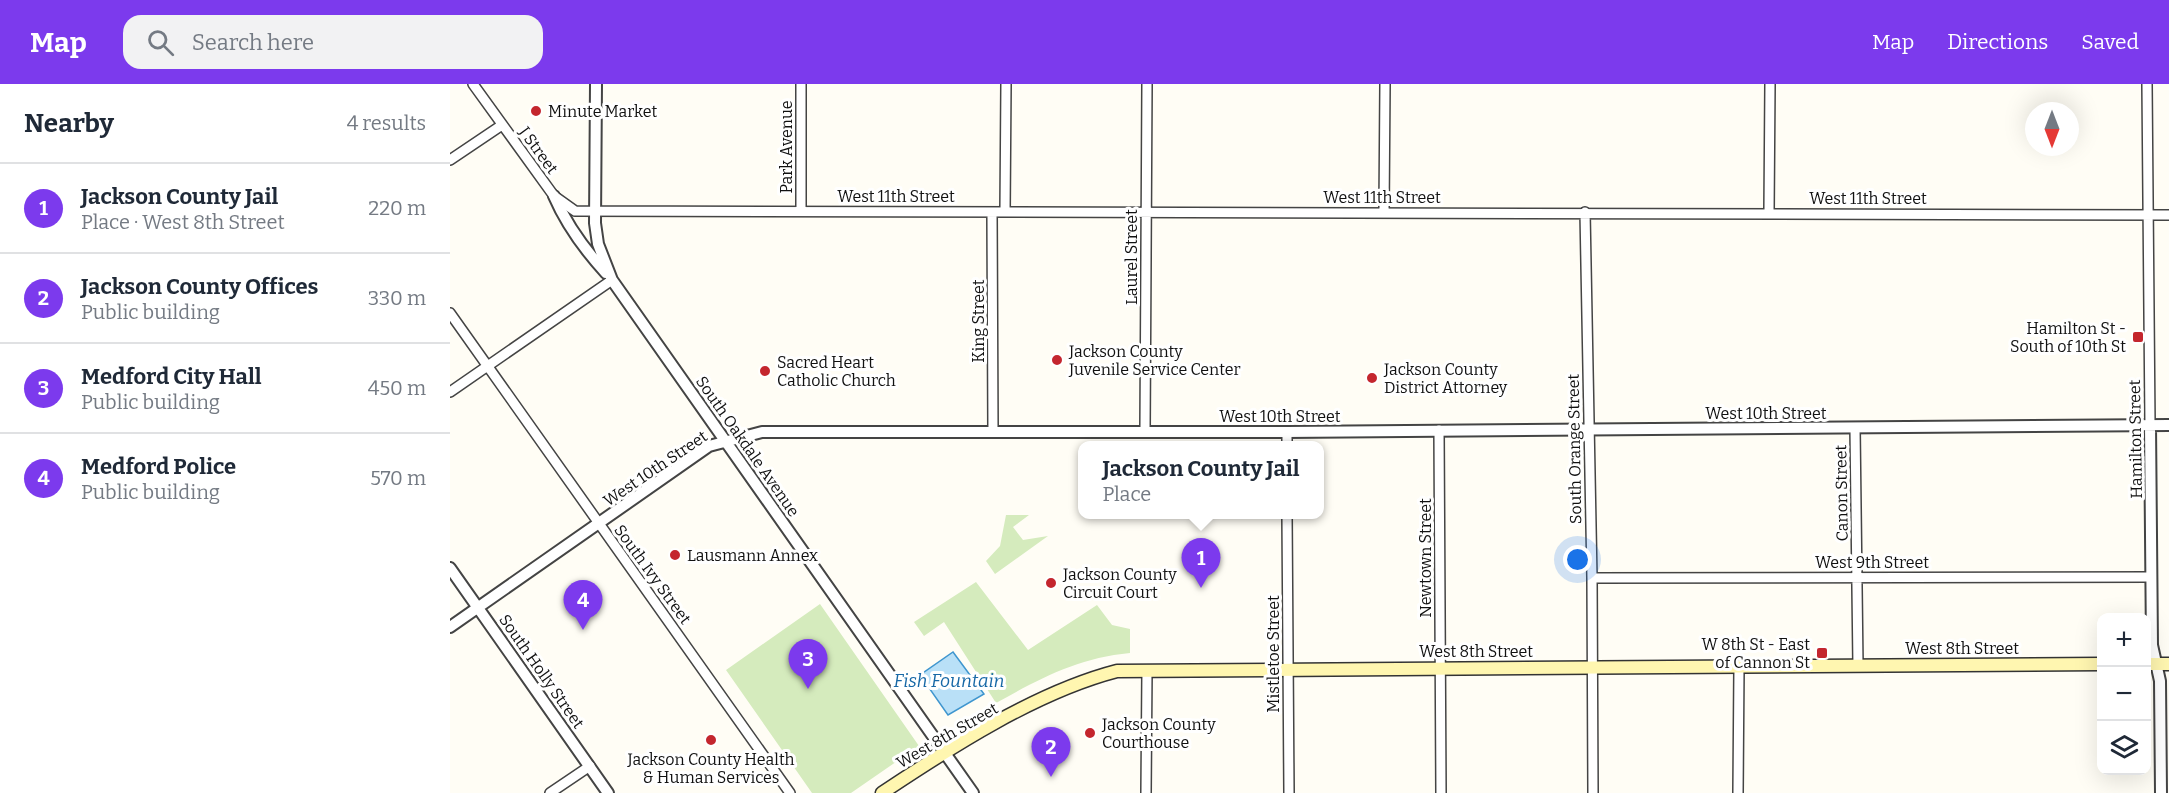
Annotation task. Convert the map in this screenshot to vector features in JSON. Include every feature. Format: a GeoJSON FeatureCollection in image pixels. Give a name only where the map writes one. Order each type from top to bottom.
{"type":"FeatureCollection","features":[{"type":"Feature","properties":{"kind":"main road","name":"West 8th Street"},"geometry":{"type":"LineString","coordinates":[[882,793],[945,753],[1038,701],[1088,678],[1117,671],[2097,664]]}},
{"type":"Feature","properties":{"kind":"street","name":"J Street"},"geometry":{"type":"LineString","coordinates":[[473,84],[554,196],[575,211],[595,212]]}},
{"type":"Feature","properties":{"kind":"street","name":"South Oakdale Avenue"},"geometry":{"type":"LineString","coordinates":[[596,84],[595,212],[598,244],[612,280],[974,793]]}},
{"type":"Feature","properties":{"kind":"street","name":"Park Avenue"},"geometry":{"type":"LineString","coordinates":[[801,84],[801,211]]}},
{"type":"Feature","properties":{"kind":"street"},"geometry":{"type":"LineString","coordinates":[[1005,212],[1006,84]]}},
{"type":"Feature","properties":{"kind":"street","name":"Laurel Street"},"geometry":{"type":"LineString","coordinates":[[1145,431],[1147,84]]}},
{"type":"Feature","properties":{"kind":"street"},"geometry":{"type":"LineString","coordinates":[[1384,212],[1385,84]]}},
{"type":"Feature","properties":{"kind":"street"},"geometry":{"type":"LineString","coordinates":[[1769,212],[1770,84]]}},
{"type":"Feature","properties":{"kind":"street","name":"Hamilton Street"},"geometry":{"type":"LineString","coordinates":[[2147,84],[2152,645],[2160,681],[2161,793]]}},
{"type":"Feature","properties":{"kind":"street"},"geometry":{"type":"LineString","coordinates":[[450,160],[502,125]]}},
{"type":"Feature","properties":{"kind":"street"},"geometry":{"type":"LineString","coordinates":[[450,392],[612,280],[584,249],[564,219],[554,196]]}},
{"type":"Feature","properties":{"kind":"street","name":"West 11th Street"},"geometry":{"type":"LineString","coordinates":[[595,212],[1769,212],[2169,215]]}},
{"type":"Feature","properties":{"kind":"street","name":"King Street"},"geometry":{"type":"LineString","coordinates":[[992,212],[993,431]]}},
{"type":"Feature","properties":{"kind":"street","name":"South Orange Street"},"geometry":{"type":"LineString","coordinates":[[1585,212],[1592,578],[1593,793]]}},
{"type":"Feature","properties":{"kind":"street","name":"South Ivy Street"},"geometry":{"type":"LineString","coordinates":[[450,313],[790,793]]}},
{"type":"Feature","properties":{"kind":"street","name":"West 10th Street"},"geometry":{"type":"LineString","coordinates":[[450,627],[709,447],[726,440],[762,432],[1287,432],[2169,425]]}},
{"type":"Feature","properties":{"kind":"street","name":"Canon Street"},"geometry":{"type":"LineString","coordinates":[[1855,428],[1858,666]]}},
{"type":"Feature","properties":{"kind":"street","name":"Newtown Street"},"geometry":{"type":"LineString","coordinates":[[1439,430],[1441,793]]}},
{"type":"Feature","properties":{"kind":"street"},"geometry":{"type":"LineString","coordinates":[[1287,432],[1287,441]]}},
{"type":"Feature","properties":{"kind":"street","name":"Mistletoe Street"},"geometry":{"type":"LineString","coordinates":[[1287,519],[1289,793]]}},
{"type":"Feature","properties":{"kind":"street","name":"South Holly Street"},"geometry":{"type":"LineString","coordinates":[[450,568],[609,793]]}},
{"type":"Feature","properties":{"kind":"street","name":"West 9th Street"},"geometry":{"type":"LineString","coordinates":[[1592,578],[2151,577]]}},
{"type":"Feature","properties":{"kind":"street"},"geometry":{"type":"LineString","coordinates":[[1738,793],[1739,667]]}},
{"type":"Feature","properties":{"kind":"street"},"geometry":{"type":"LineString","coordinates":[[1146,793],[1147,670]]}},
{"type":"Feature","properties":{"kind":"street"},"geometry":{"type":"LineString","coordinates":[[550,793],[590,766]]}},
{"type":"Feature","properties":{"kind":"green space"},"geometry":{"type":"Polygon","coordinates":[[[1006,515],[1029,515],[1013,527],[1023,540],[1048,536],[995,574],[986,561],[1000,546],[1006,515]]]}},
{"type":"Feature","properties":{"kind":"green space"},"geometry":{"type":"Polygon","coordinates":[[[976,582],[1028,650],[1097,605],[1112,625],[1130,629],[1130,653],[1093,659],[1060,670],[996,703],[944,622],[924,636],[914,622],[976,582]]]}},
{"type":"Feature","properties":{"kind":"green space"},"geometry":{"type":"Polygon","coordinates":[[[820,604],[919,746],[851,793],[812,793],[726,670],[820,604]]]}},
{"type":"Feature","properties":{"kind":"water","name":"Fish Fountain"},"geometry":{"type":"Polygon","coordinates":[[[953,652],[984,694],[948,715],[920,675],[953,652]]]}},
{"type":"Feature","properties":{"kind":"place","name":"Minute Market"},"geometry":{"type":"Point","coordinates":[536,111]}},
{"type":"Feature","properties":{"kind":"place","name":"Hamilton St - South of 10th St"},"geometry":{"type":"Point","coordinates":[2138,337]}},
{"type":"Feature","properties":{"kind":"place","name":"Jackson County Juvenile Service Center"},"geometry":{"type":"Point","coordinates":[1057,360]}},
{"type":"Feature","properties":{"kind":"place","name":"Sacred Heart Catholic Church"},"geometry":{"type":"Point","coordinates":[765,371]}},
{"type":"Feature","properties":{"kind":"place","name":"Jackson County District Attorney"},"geometry":{"type":"Point","coordinates":[1372,378]}},
{"type":"Feature","properties":{"kind":"place","name":"Lausmann Annex"},"geometry":{"type":"Point","coordinates":[675,555]}},
{"type":"Feature","properties":{"kind":"place","name":"Jackson County Circuit Court"},"geometry":{"type":"Point","coordinates":[1051,583]}},
{"type":"Feature","properties":{"kind":"place","name":"Jackson County Jail"},"geometry":{"type":"Point","coordinates":[1201,588]}},
{"type":"Feature","properties":{"kind":"place","name":"Medford Police"},"geometry":{"type":"Point","coordinates":[583,630]}},
{"type":"Feature","properties":{"kind":"place","name":"W 8th St - East of Cannon St"},"geometry":{"type":"Point","coordinates":[1822,653]}},
{"type":"Feature","properties":{"kind":"place","name":"Medford City Hall"},"geometry":{"type":"Point","coordinates":[808,689]}},
{"type":"Feature","properties":{"kind":"place","name":"Jackson County Courthouse"},"geometry":{"type":"Point","coordinates":[1090,733]}},
{"type":"Feature","properties":{"kind":"place","name":"Jackson County Health & Human Services"},"geometry":{"type":"Point","coordinates":[711,740]}},
{"type":"Feature","properties":{"kind":"place","name":"Jackson County Offices"},"geometry":{"type":"Point","coordinates":[1051,777]}}]}
